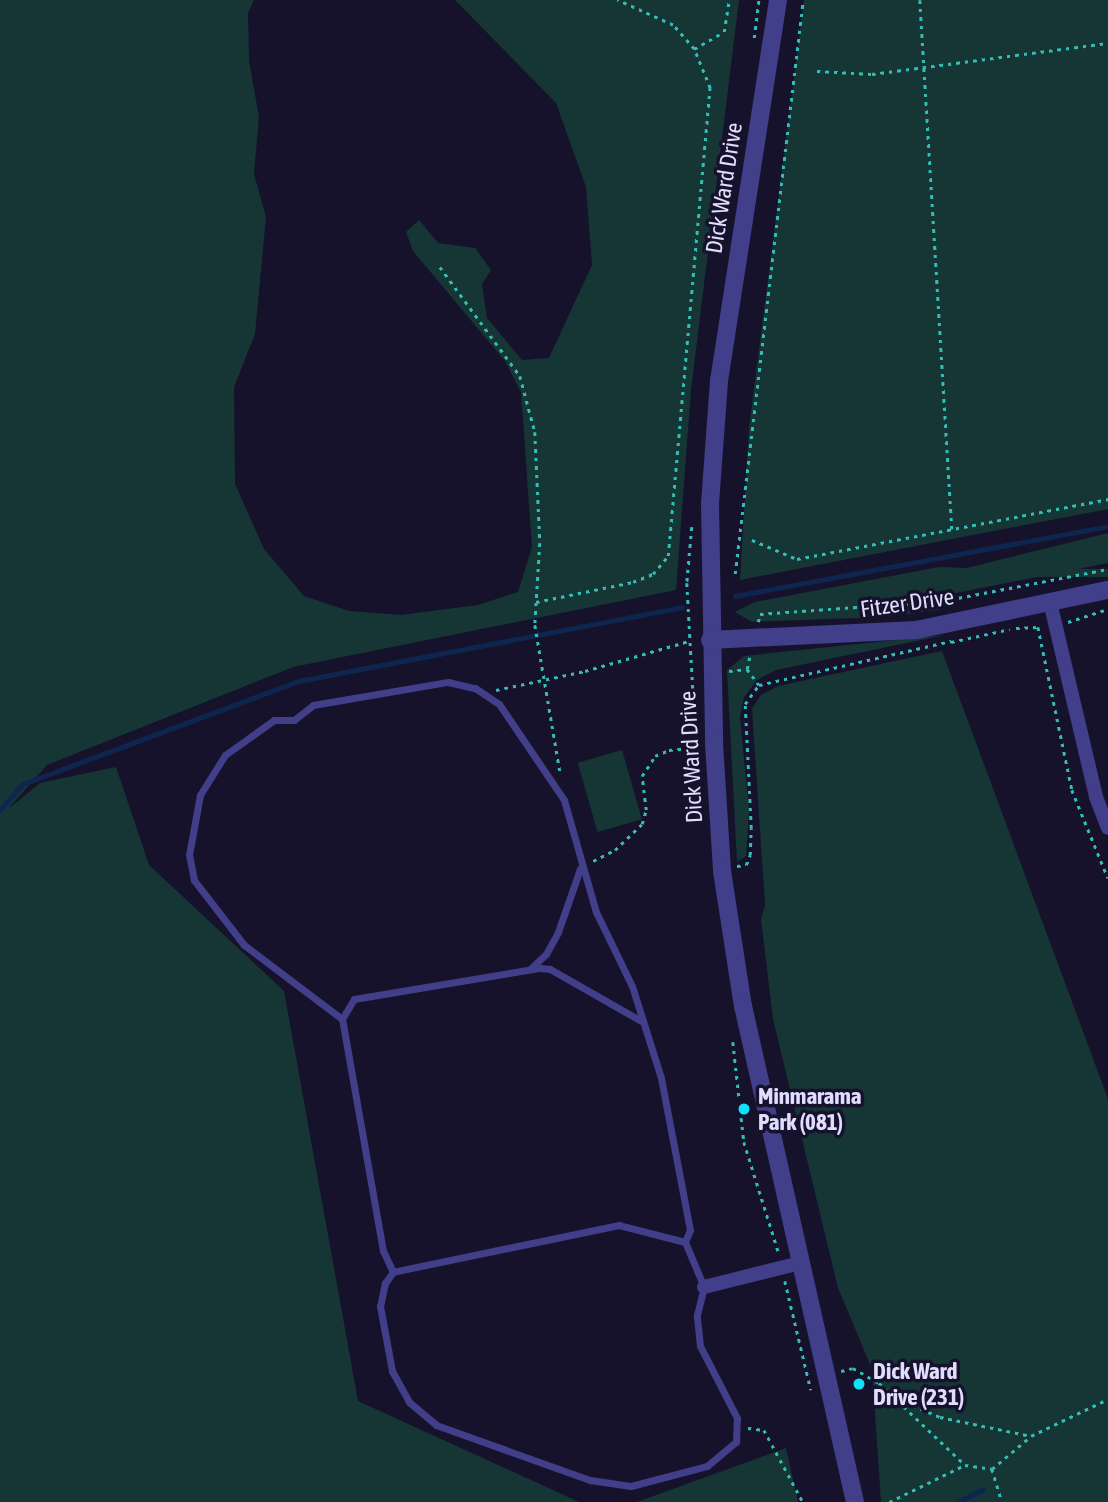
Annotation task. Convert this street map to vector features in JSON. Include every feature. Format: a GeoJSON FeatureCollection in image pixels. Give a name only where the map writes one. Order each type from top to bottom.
{"type":"FeatureCollection","features":[{"type":"Feature","properties":{"kind":"street","name":"Dick Ward Drive"},"geometry":{"type":"LineString","coordinates":[[778,0],[719,381],[710,504],[710,640],[722,869],[743,1006],[855,1501]]}},
{"type":"Feature","properties":{"kind":"street","name":"Fitzer Drive"},"geometry":{"type":"LineString","coordinates":[[710,640],[827,637],[947,623],[1108,590]]}},
{"type":"Feature","properties":{"kind":"street"},"geometry":{"type":"LineString","coordinates":[[1051,601],[1108,828]]}},
{"type":"Feature","properties":{"kind":"street"},"geometry":{"type":"LineString","coordinates":[[704,1287],[800,1263]]}},
{"type":"Feature","properties":{"kind":"lane"},"geometry":{"type":"LineString","coordinates":[[342,1019],[244,945],[194,880],[190,855],[200,795],[225,755],[274,720],[294,720],[313,705],[448,682],[488,696],[499,704],[535,751],[564,800],[581,867],[643,1022],[661,1078],[690,1230],[685,1242],[704,1287],[697,1333],[733,1405],[737,1426],[729,1451],[707,1466],[617,1486],[436,1425],[409,1402],[392,1371],[380,1306],[385,1283],[393,1272],[619,1225],[685,1242]]}},
{"type":"Feature","properties":{"kind":"lane"},"geometry":{"type":"LineString","coordinates":[[529,969],[546,954],[558,932],[581,867]]}},
{"type":"Feature","properties":{"kind":"lane"},"geometry":{"type":"LineString","coordinates":[[393,1272],[383,1251],[342,1019],[354,999],[529,969],[551,969],[643,1022]]}},
{"type":"Feature","properties":{"kind":"path"},"geometry":{"type":"LineString","coordinates":[[537,602],[632,582],[653,574],[668,556],[710,88],[694,49],[673,26],[617,0]]}},
{"type":"Feature","properties":{"kind":"path"},"geometry":{"type":"LineString","coordinates":[[694,49],[724,32],[729,0]]}},
{"type":"Feature","properties":{"kind":"path"},"geometry":{"type":"LineString","coordinates":[[735,574],[803,0]]}},
{"type":"Feature","properties":{"kind":"path"},"geometry":{"type":"LineString","coordinates":[[920,0],[952,529]]}},
{"type":"Feature","properties":{"kind":"path"},"geometry":{"type":"LineString","coordinates":[[817,71],[872,74],[1108,43]]}},
{"type":"Feature","properties":{"kind":"path"},"geometry":{"type":"LineString","coordinates":[[440,267],[520,376],[535,432],[540,543],[536,629],[560,773]]}},
{"type":"Feature","properties":{"kind":"path"},"geometry":{"type":"LineString","coordinates":[[752,540],[797,559],[1108,499]]}},
{"type":"Feature","properties":{"kind":"path"},"geometry":{"type":"LineString","coordinates":[[758,622],[760,614],[942,601],[1108,569]]}},
{"type":"Feature","properties":{"kind":"path"},"geometry":{"type":"LineString","coordinates":[[688,598],[688,613]]}},
{"type":"Feature","properties":{"kind":"path"},"geometry":{"type":"LineString","coordinates":[[942,601],[951,642]]}},
{"type":"Feature","properties":{"kind":"path"},"geometry":{"type":"LineString","coordinates":[[1059,624],[1108,609]]}},
{"type":"Feature","properties":{"kind":"path"},"geometry":{"type":"LineString","coordinates":[[722,869],[746,865],[750,855],[745,704],[760,685],[824,667],[1016,628],[1048,626]]}},
{"type":"Feature","properties":{"kind":"path"},"geometry":{"type":"LineString","coordinates":[[1038,628],[1072,790],[1108,878]]}},
{"type":"Feature","properties":{"kind":"path"},"geometry":{"type":"LineString","coordinates":[[488,696],[498,688],[544,679],[690,641]]}},
{"type":"Feature","properties":{"kind":"path"},"geometry":{"type":"LineString","coordinates":[[747,669],[751,655]]}},
{"type":"Feature","properties":{"kind":"path"},"geometry":{"type":"LineString","coordinates":[[747,669],[760,685]]}},
{"type":"Feature","properties":{"kind":"path"},"geometry":{"type":"LineString","coordinates":[[726,672],[747,669]]}},
{"type":"Feature","properties":{"kind":"path"},"geometry":{"type":"LineString","coordinates":[[581,867],[615,850],[642,824],[646,810],[642,776],[655,756],[694,748]]}},
{"type":"Feature","properties":{"kind":"path"},"geometry":{"type":"LineString","coordinates":[[853,1368],[894,1398],[965,1465]]}},
{"type":"Feature","properties":{"kind":"path"},"geometry":{"type":"LineString","coordinates":[[894,1398],[940,1416],[1031,1436]]}},
{"type":"Feature","properties":{"kind":"path"},"geometry":{"type":"LineString","coordinates":[[890,1502],[965,1465],[992,1469],[1031,1436],[1108,1399]]}},
{"type":"Feature","properties":{"kind":"path"},"geometry":{"type":"LineString","coordinates":[[737,1426],[764,1430],[803,1502]]}},
{"type":"Feature","properties":{"kind":"path"},"geometry":{"type":"LineString","coordinates":[[992,1469],[1002,1502]]}},
{"type":"Feature","properties":{"kind":"green space"},"geometry":{"type":"Polygon","coordinates":[[[0,0],[254,0],[248,13],[249,61],[259,117],[254,174],[266,217],[255,334],[234,387],[235,484],[264,549],[304,596],[349,611],[401,615],[478,605],[518,592],[532,547],[521,392],[505,361],[413,251],[406,232],[419,220],[438,243],[475,248],[491,270],[482,284],[487,318],[522,360],[549,358],[592,265],[586,187],[556,103],[455,0],[739,0],[691,390],[676,590],[293,667],[47,765],[7,810],[40,783],[116,767],[149,865],[284,991],[358,1401],[579,1502],[0,1502],[0,0]]]}},
{"type":"Feature","properties":{"kind":"green space"},"geometry":{"type":"Polygon","coordinates":[[[804,0],[1108,0],[1108,509],[740,580],[749,428],[804,0]]]}},
{"type":"Feature","properties":{"kind":"green space"},"geometry":{"type":"Polygon","coordinates":[[[1108,533],[1108,563],[941,596],[940,610],[882,617],[752,622],[735,612],[755,602],[939,567],[967,568],[1108,533]]]}},
{"type":"Feature","properties":{"kind":"green space"},"geometry":{"type":"Polygon","coordinates":[[[942,569],[1108,569],[1108,577],[942,577],[942,569]]]}},
{"type":"Feature","properties":{"kind":"green space"},"geometry":{"type":"Polygon","coordinates":[[[945,635],[776,670],[757,680],[744,697],[740,717],[749,811],[746,856],[737,862],[727,670],[744,656],[945,635]]]}},
{"type":"Feature","properties":{"kind":"green space"},"geometry":{"type":"Polygon","coordinates":[[[942,651],[1108,1099],[1108,1502],[881,1502],[872,1369],[838,1288],[773,1019],[761,919],[765,905],[752,709],[761,695],[778,686],[942,651]]]}},
{"type":"Feature","properties":{"kind":"green space"},"geometry":{"type":"Polygon","coordinates":[[[622,750],[642,819],[598,832],[578,763],[622,750]]]}},
{"type":"Feature","properties":{"kind":"green space"},"geometry":{"type":"Polygon","coordinates":[[[786,1448],[798,1502],[637,1502],[786,1448]]]}},
{"type":"Feature","properties":{"kind":"waterway"},"geometry":{"type":"LineString","coordinates":[[735,596],[1108,526]]}},
{"type":"Feature","properties":{"kind":"waterway"},"geometry":{"type":"LineString","coordinates":[[0,810],[23,784],[299,681],[682,607]]}},
{"type":"Feature","properties":{"kind":"waterway"},"geometry":{"type":"LineString","coordinates":[[958,1502],[983,1489]]}},
{"type":"Feature","properties":{"kind":"place","name":"Minmarama Park (081)"},"geometry":{"type":"Point","coordinates":[744,1109]}},
{"type":"Feature","properties":{"kind":"place","name":"Dick Ward Drive (231)"},"geometry":{"type":"Point","coordinates":[859,1384]}}]}
